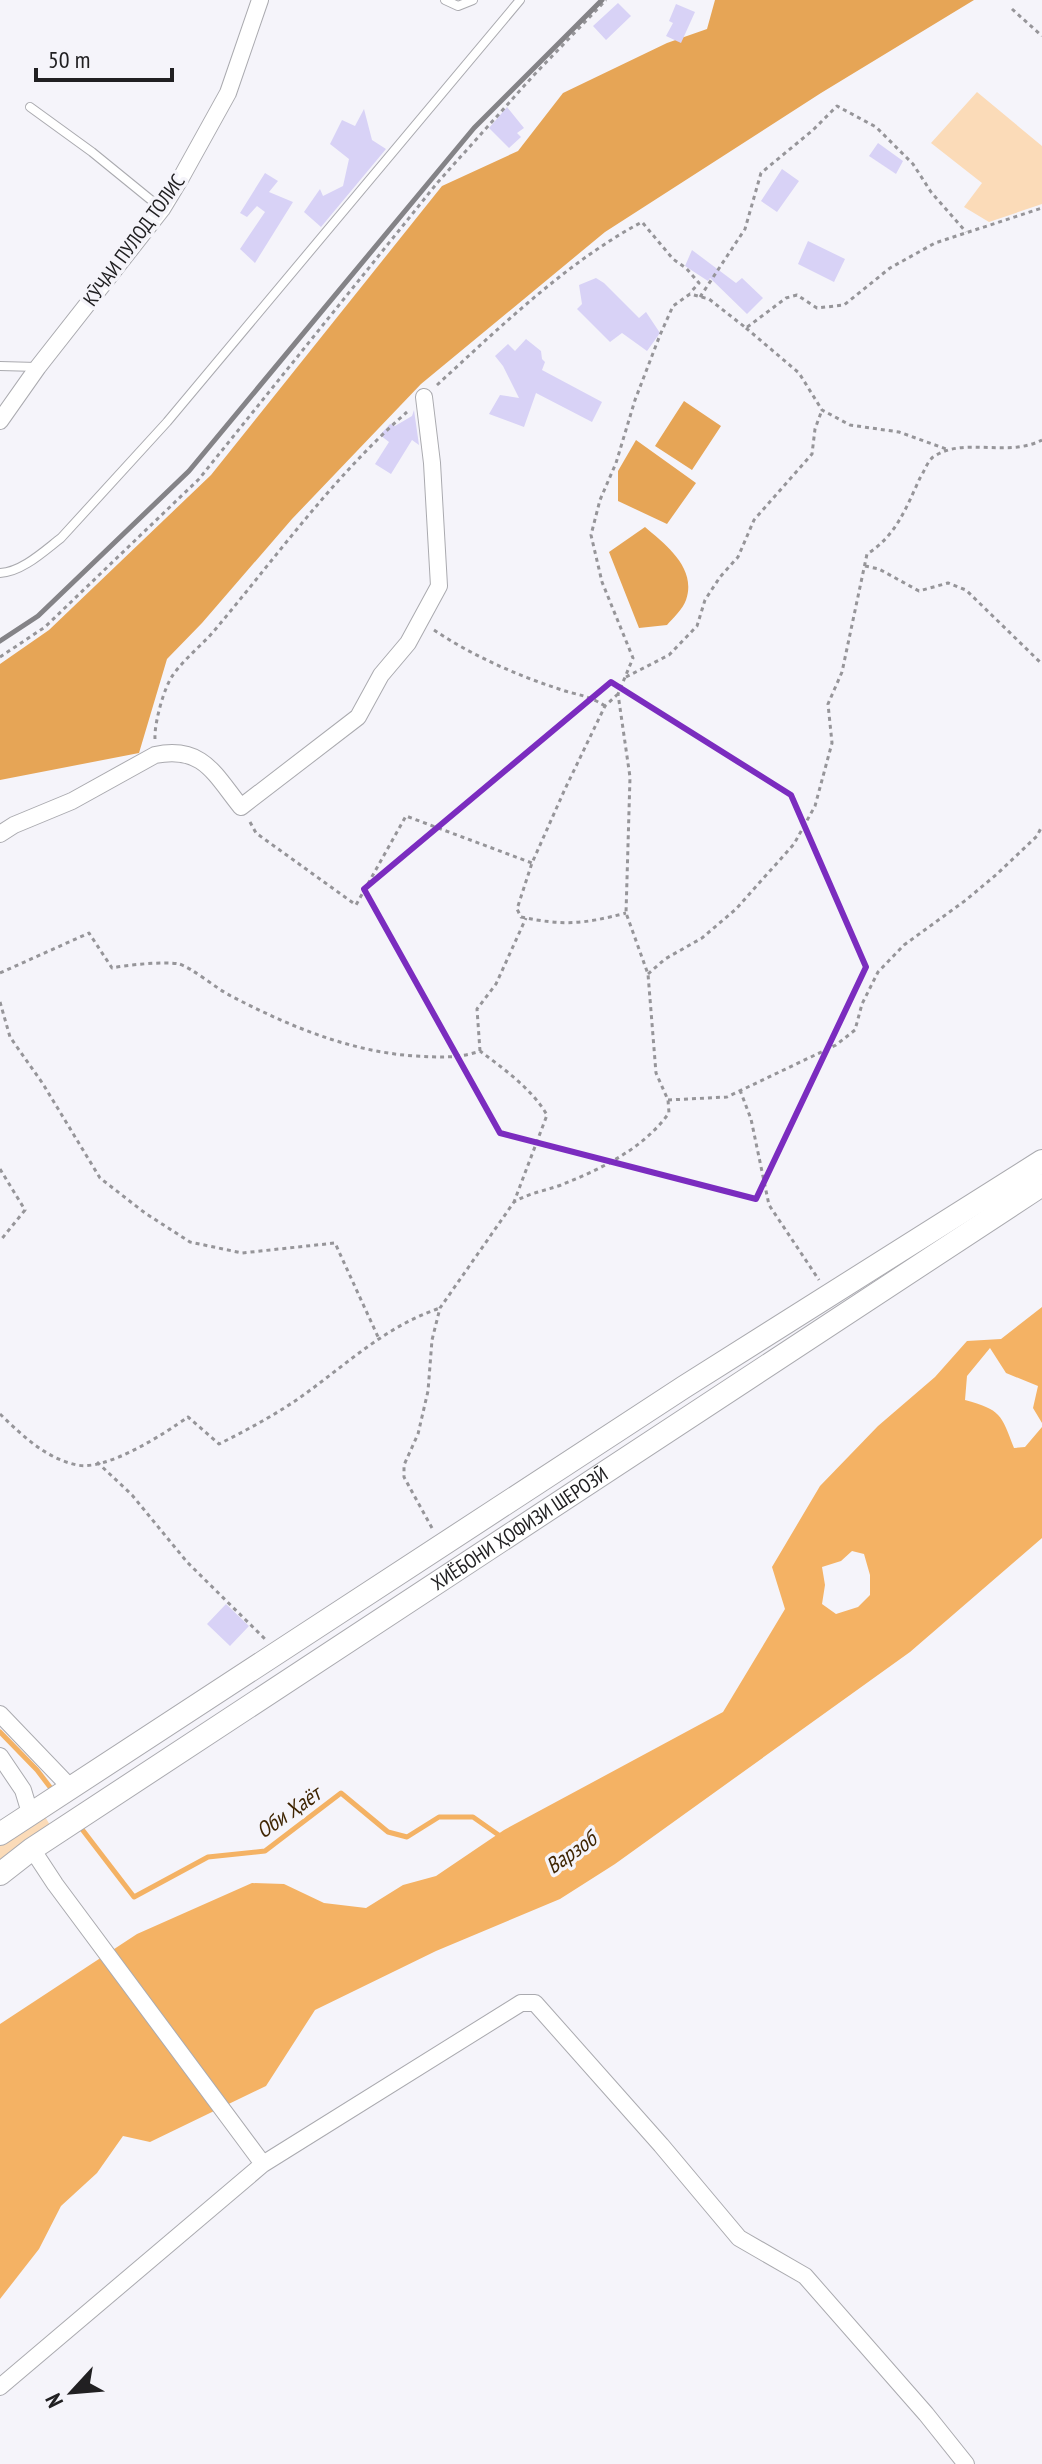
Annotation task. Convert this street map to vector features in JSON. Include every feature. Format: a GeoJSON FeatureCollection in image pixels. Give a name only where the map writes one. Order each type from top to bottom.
{"type":"FeatureCollection","features":[{"type":"Feature","properties":{"kind":"main road","name":"ХИЁБОНИ ҲОФИЗИ ШЕРОЗӢ"},"geometry":{"type":"LineString","coordinates":[[0,1834],[829,1295],[1042,1161]]}},
{"type":"Feature","properties":{"kind":"main road","name":"ХИЁБОНИ ҲОФИЗИ ШЕРОЗӢ"},"geometry":{"type":"LineString","coordinates":[[0,1874],[32,1849],[1042,1185]]}},
{"type":"Feature","properties":{"kind":"street","name":"КӮЧАИ ПУЛОД ТОЛИС"},"geometry":{"type":"LineString","coordinates":[[0,421],[38,367],[162,209],[228,93],[260,0]]}},
{"type":"Feature","properties":{"kind":"street"},"geometry":{"type":"LineString","coordinates":[[0,834],[72,801],[155,755],[187,753],[204,761],[241,807],[358,717],[381,675],[408,643],[439,586],[432,463],[424,397]]}},
{"type":"Feature","properties":{"kind":"street"},"geometry":{"type":"LineString","coordinates":[[0,1714],[67,1788]]}},
{"type":"Feature","properties":{"kind":"street"},"geometry":{"type":"LineString","coordinates":[[0,1756],[34,1811]]}},
{"type":"Feature","properties":{"kind":"street"},"geometry":{"type":"LineString","coordinates":[[32,1849],[263,2164]]}},
{"type":"Feature","properties":{"kind":"street"},"geometry":{"type":"LineString","coordinates":[[0,2387],[263,2164],[521,2003],[535,2003],[739,2238],[805,2276],[966,2464]]}},
{"type":"Feature","properties":{"kind":"lane"},"geometry":{"type":"LineString","coordinates":[[445,0],[458,6],[473,0]]}},
{"type":"Feature","properties":{"kind":"lane"},"geometry":{"type":"LineString","coordinates":[[0,573],[9,573],[61,538],[167,422],[520,0]]}},
{"type":"Feature","properties":{"kind":"lane"},"geometry":{"type":"LineString","coordinates":[[30,107],[162,209]]}},
{"type":"Feature","properties":{"kind":"lane"},"geometry":{"type":"LineString","coordinates":[[0,366],[38,367]]}},
{"type":"Feature","properties":{"kind":"path"},"geometry":{"type":"LineString","coordinates":[[0,657],[45,627],[199,479],[438,182],[606,0]]}},
{"type":"Feature","properties":{"kind":"path"},"geometry":{"type":"LineString","coordinates":[[1012,9],[1042,36]]}},
{"type":"Feature","properties":{"kind":"path"},"geometry":{"type":"LineString","coordinates":[[700,297],[745,229],[761,173],[837,106],[876,127],[913,164],[931,192],[967,232]]}},
{"type":"Feature","properties":{"kind":"path"},"geometry":{"type":"LineString","coordinates":[[746,328],[786,298],[797,295],[817,308],[844,305],[890,268],[935,243],[1042,208]]}},
{"type":"Feature","properties":{"kind":"path"},"geometry":{"type":"LineString","coordinates":[[155,755],[154,729],[171,677],[374,442],[494,333],[558,280],[642,222],[673,259],[699,283],[673,306],[660,335],[600,500],[591,535],[602,582],[633,658],[618,694],[605,706],[532,863],[517,909],[521,917],[553,923],[586,923],[626,913]]}},
{"type":"Feature","properties":{"kind":"path"},"geometry":{"type":"LineString","coordinates":[[690,294],[709,299],[746,328],[799,373],[822,410],[850,425],[899,432],[949,450],[1027,448],[1042,440]]}},
{"type":"Feature","properties":{"kind":"path"},"geometry":{"type":"LineString","coordinates":[[624,678],[669,655],[697,626],[705,600],[738,557],[754,520],[812,454],[815,429],[822,410]]}},
{"type":"Feature","properties":{"kind":"path"},"geometry":{"type":"LineString","coordinates":[[648,974],[665,959],[702,938],[736,909],[794,844],[815,806],[832,743],[828,704],[842,672],[867,554],[885,543],[930,459],[949,450]]}},
{"type":"Feature","properties":{"kind":"path"},"geometry":{"type":"LineString","coordinates":[[865,566],[879,569],[919,591],[948,583],[966,590],[1042,664]]}},
{"type":"Feature","properties":{"kind":"path"},"geometry":{"type":"LineString","coordinates":[[421,621],[459,646],[561,690],[586,694],[605,706]]}},
{"type":"Feature","properties":{"kind":"path"},"geometry":{"type":"LineString","coordinates":[[514,1202],[532,1191],[559,1185],[631,1151],[657,1129],[669,1113],[668,1100],[656,1073],[648,974],[626,913],[630,777],[618,694]]}},
{"type":"Feature","properties":{"kind":"path"},"geometry":{"type":"LineString","coordinates":[[241,807],[256,833],[356,905],[406,816],[532,863]]}},
{"type":"Feature","properties":{"kind":"path"},"geometry":{"type":"LineString","coordinates":[[668,1100],[727,1097],[836,1045],[855,1030],[862,1004],[878,972],[904,945],[997,874],[1037,836],[1042,826]]}},
{"type":"Feature","properties":{"kind":"path"},"geometry":{"type":"LineString","coordinates":[[443,1545],[404,1477],[404,1465],[418,1434],[428,1391],[432,1340],[440,1308],[514,1202],[547,1115],[540,1103],[480,1051],[477,1009],[496,984],[526,918]]}},
{"type":"Feature","properties":{"kind":"path"},"geometry":{"type":"LineString","coordinates":[[0,973],[89,933],[112,968],[133,963],[179,964],[219,990],[279,1021],[344,1044],[380,1053],[430,1058],[460,1058],[480,1051]]}},
{"type":"Feature","properties":{"kind":"path"},"geometry":{"type":"LineString","coordinates":[[0,1002],[10,1037],[43,1084],[100,1178],[145,1213],[190,1242],[242,1253],[335,1243],[379,1339]]}},
{"type":"Feature","properties":{"kind":"path"},"geometry":{"type":"LineString","coordinates":[[740,1090],[751,1119],[769,1205],[829,1295]]}},
{"type":"Feature","properties":{"kind":"path"},"geometry":{"type":"LineString","coordinates":[[0,1169],[25,1210],[0,1241]]}},
{"type":"Feature","properties":{"kind":"path"},"geometry":{"type":"LineString","coordinates":[[0,1414],[29,1442],[55,1458],[80,1466],[120,1457],[157,1439],[188,1417],[219,1444],[296,1400],[411,1318],[440,1308]]}},
{"type":"Feature","properties":{"kind":"path"},"geometry":{"type":"LineString","coordinates":[[97,1462],[132,1495],[187,1562],[278,1652]]}},
{"type":"Feature","properties":{"kind":"highlighted area"},"geometry":{"type":"Polygon","coordinates":[[[611,682],[791,795],[866,967],[756,1199],[500,1133],[364,889],[611,682]]]}},
{"type":"Feature","properties":{"kind":"shaded area"},"geometry":{"type":"Polygon","coordinates":[[[715,0],[974,0],[821,93],[605,232],[421,384],[292,519],[167,659],[139,753],[0,780],[0,664],[49,630],[211,475],[442,186],[518,151],[563,93],[667,43],[707,29],[715,0]]]}},
{"type":"Feature","properties":{"kind":"shaded area"},"geometry":{"type":"Polygon","coordinates":[[[977,92],[1042,146],[1042,204],[989,222],[964,207],[982,183],[931,143],[977,92]]]}},
{"type":"Feature","properties":{"kind":"shaded area"},"geometry":{"type":"Polygon","coordinates":[[[684,401],[721,426],[692,470],[655,446],[684,401]]]}},
{"type":"Feature","properties":{"kind":"shaded area"},"geometry":{"type":"Polygon","coordinates":[[[636,440],[696,483],[667,524],[618,501],[618,471],[636,440]]]}},
{"type":"Feature","properties":{"kind":"shaded area"},"geometry":{"type":"Polygon","coordinates":[[[645,527],[678,558],[688,588],[685,603],[667,625],[639,628],[609,552],[645,527]]]}},
{"type":"Feature","properties":{"kind":"shaded area"},"geometry":{"type":"Polygon","coordinates":[[[43,1813],[55,1834],[0,1871],[0,1841],[43,1813]]]}},
{"type":"Feature","properties":{"kind":"water","name":"Варзоб"},"geometry":{"type":"Polygon","coordinates":[[[1042,1307],[1042,1423],[1033,1408],[1038,1386],[1006,1373],[990,1348],[967,1376],[965,1400],[998,1415],[1014,1448],[1025,1447],[1042,1427],[1042,1538],[910,1652],[615,1864],[560,1899],[436,1951],[315,2010],[266,2086],[150,2142],[123,2136],[97,2173],[61,2206],[39,2249],[0,2299],[0,2024],[137,1934],[252,1883],[284,1884],[324,1903],[366,1908],[403,1885],[436,1876],[504,1830],[723,1712],[785,1609],[772,1567],[820,1486],[878,1426],[935,1377],[967,1341],[1001,1339],[1042,1307]],[[852,1551],[841,1561],[822,1567],[825,1585],[822,1604],[836,1614],[858,1607],[870,1595],[870,1575],[864,1554],[852,1551]]]}},
{"type":"Feature","properties":{"kind":"building"},"geometry":{"type":"Polygon","coordinates":[[[618,3],[631,16],[606,40],[593,26],[618,3]]]}},
{"type":"Feature","properties":{"kind":"building"},"geometry":{"type":"Polygon","coordinates":[[[676,4],[695,12],[681,43],[666,36],[673,23],[669,21],[676,4]]]}},
{"type":"Feature","properties":{"kind":"building"},"geometry":{"type":"Polygon","coordinates":[[[507,107],[524,128],[517,133],[521,137],[509,148],[489,128],[507,107]]]}},
{"type":"Feature","properties":{"kind":"building"},"geometry":{"type":"Polygon","coordinates":[[[364,109],[372,140],[386,149],[321,227],[304,212],[320,189],[323,196],[343,186],[349,159],[330,144],[342,120],[355,126],[364,109]]]}},
{"type":"Feature","properties":{"kind":"building"},"geometry":{"type":"Polygon","coordinates":[[[878,143],[903,161],[896,174],[869,156],[878,143]]]}},
{"type":"Feature","properties":{"kind":"building"},"geometry":{"type":"Polygon","coordinates":[[[782,169],[799,181],[777,212],[761,201],[782,169]]]}},
{"type":"Feature","properties":{"kind":"building"},"geometry":{"type":"Polygon","coordinates":[[[265,173],[278,181],[269,192],[293,202],[255,263],[240,249],[265,212],[257,206],[247,217],[240,213],[265,173]]]}},
{"type":"Feature","properties":{"kind":"building"},"geometry":{"type":"Polygon","coordinates":[[[808,241],[845,259],[834,282],[798,264],[808,241]]]}},
{"type":"Feature","properties":{"kind":"building"},"geometry":{"type":"Polygon","coordinates":[[[692,250],[736,283],[742,278],[763,298],[747,314],[710,278],[708,281],[685,266],[692,250]]]}},
{"type":"Feature","properties":{"kind":"building"},"geometry":{"type":"Polygon","coordinates":[[[596,278],[639,318],[646,312],[660,333],[647,351],[622,333],[610,342],[577,309],[582,304],[579,285],[596,278]]]}},
{"type":"Feature","properties":{"kind":"building"},"geometry":{"type":"Polygon","coordinates":[[[526,339],[541,351],[545,362],[542,370],[602,402],[592,422],[536,393],[524,427],[489,414],[500,395],[519,398],[495,356],[508,344],[515,351],[526,339]]]}},
{"type":"Feature","properties":{"kind":"building"},"geometry":{"type":"Polygon","coordinates":[[[414,410],[419,445],[412,440],[391,474],[375,464],[389,442],[380,435],[390,424],[395,426],[412,416],[414,410]]]}},
{"type":"Feature","properties":{"kind":"building"},"geometry":{"type":"Polygon","coordinates":[[[226,1604],[249,1626],[230,1646],[207,1624],[226,1604]]]}},
{"type":"Feature","properties":{"kind":"waterway","name":"Оби Ҳаёт"},"geometry":{"type":"LineString","coordinates":[[0,1732],[53,1791]]}},
{"type":"Feature","properties":{"kind":"waterway","name":"Оби Ҳаёт"},"geometry":{"type":"LineString","coordinates":[[78,1824],[134,1897],[208,1857],[265,1851],[341,1793],[388,1832],[407,1837],[439,1817],[473,1817],[500,1836]]}},
{"type":"Feature","properties":{"kind":"railway"},"geometry":{"type":"LineString","coordinates":[[0,641],[38,616],[189,471],[474,128],[602,0]]}}]}
